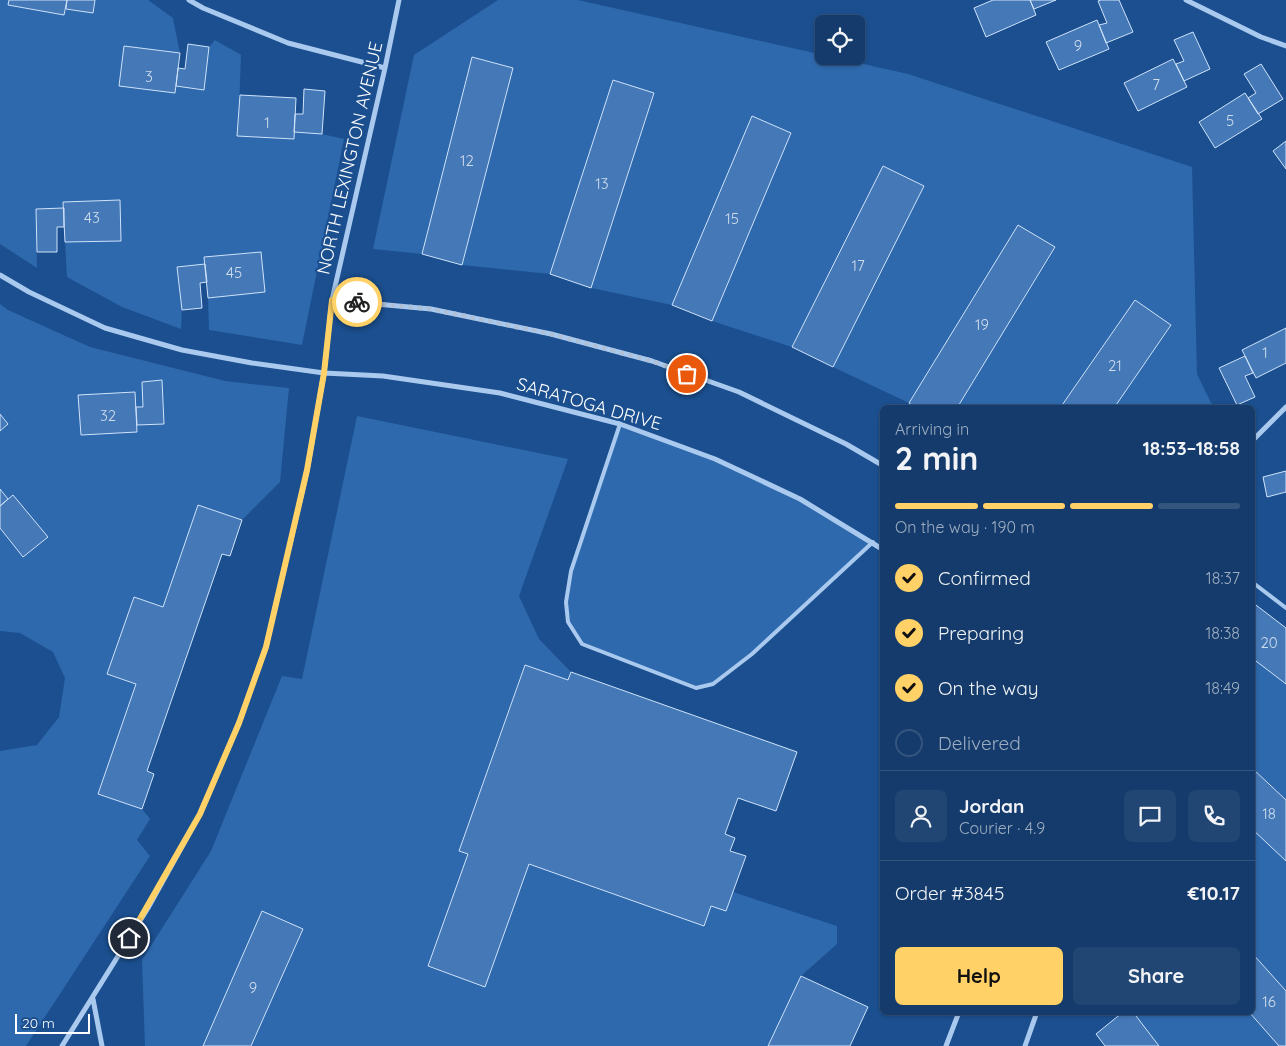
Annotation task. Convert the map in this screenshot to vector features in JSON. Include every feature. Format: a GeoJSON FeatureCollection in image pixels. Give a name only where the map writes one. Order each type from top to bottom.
{"type":"FeatureCollection","features":[{"type":"Feature","properties":{"kind":"street"},"geometry":{"type":"LineString","coordinates":[[189,0],[203,8],[288,43],[385,68]]}},
{"type":"Feature","properties":{"kind":"street","name":"NORTH LEXINGTON AVENUE"},"geometry":{"type":"LineString","coordinates":[[62,1046],[148,908],[200,814],[239,723],[266,647],[307,470],[324,373],[332,300],[399,0]]}},
{"type":"Feature","properties":{"kind":"street"},"geometry":{"type":"LineString","coordinates":[[1186,0],[1261,37],[1286,46]]}},
{"type":"Feature","properties":{"kind":"street","name":"SARATOGA DRIVE"},"geometry":{"type":"LineString","coordinates":[[0,274],[29,292],[105,328],[182,350],[252,363],[324,373],[383,376],[500,393],[620,424],[715,459],[800,499],[880,547]]}},
{"type":"Feature","properties":{"kind":"street"},"geometry":{"type":"LineString","coordinates":[[332,300],[431,309],[551,334],[652,361],[739,392],[846,444],[880,464]]}},
{"type":"Feature","properties":{"kind":"street"},"geometry":{"type":"LineString","coordinates":[[1255,438],[1286,406]]}},
{"type":"Feature","properties":{"kind":"street"},"geometry":{"type":"LineString","coordinates":[[93,999],[102,1046]]}},
{"type":"Feature","properties":{"kind":"street"},"geometry":{"type":"LineString","coordinates":[[946,1046],[958,1015]]}},
{"type":"Feature","properties":{"kind":"street"},"geometry":{"type":"LineString","coordinates":[[1025,1046],[1037,1015]]}},
{"type":"Feature","properties":{"kind":"lane"},"geometry":{"type":"LineString","coordinates":[[620,424],[570,571],[566,602],[568,622],[582,644],[696,688],[713,684],[752,654],[873,542]]}},
{"type":"Feature","properties":{"kind":"lane"},"geometry":{"type":"LineString","coordinates":[[1255,584],[1286,608]]}},
{"type":"Feature","properties":{"kind":"shaded area"},"geometry":{"type":"Polygon","coordinates":[[[0,0],[9,0],[9,5],[64,15],[66,9],[93,13],[95,0],[148,0],[173,18],[180,53],[124,46],[119,86],[175,93],[176,86],[204,90],[209,47],[215,40],[241,55],[238,136],[294,139],[294,132],[322,134],[344,139],[302,345],[209,330],[208,298],[265,292],[260,252],[205,257],[205,264],[177,267],[182,310],[181,329],[122,307],[67,277],[65,242],[121,241],[120,200],[64,202],[64,208],[36,209],[37,268],[0,244],[0,0]]]}},
{"type":"Feature","properties":{"kind":"shaded area"},"geometry":{"type":"Polygon","coordinates":[[[498,0],[578,0],[815,53],[815,65],[865,64],[908,74],[1192,167],[1197,374],[1212,405],[1115,405],[1171,326],[1135,300],[1061,405],[958,405],[1055,248],[1018,225],[909,403],[833,367],[924,186],[883,166],[792,347],[712,321],[791,133],[752,116],[672,305],[591,288],[654,94],[614,80],[550,274],[462,265],[513,68],[473,57],[422,254],[373,249],[414,55],[498,0]]]}},
{"type":"Feature","properties":{"kind":"shaded area"},"geometry":{"type":"Polygon","coordinates":[[[0,304],[8,310],[90,347],[225,381],[289,388],[280,482],[242,520],[198,505],[163,607],[134,597],[107,674],[136,684],[98,794],[142,809],[150,819],[137,840],[150,856],[26,1046],[0,1046],[0,751],[37,745],[59,717],[65,678],[53,652],[20,633],[0,631],[0,528],[23,557],[48,537],[13,495],[8,499],[0,489],[0,431],[8,424],[0,414],[0,304]]]}},
{"type":"Feature","properties":{"kind":"shaded area"},"geometry":{"type":"Polygon","coordinates":[[[357,416],[568,459],[519,596],[539,639],[571,672],[568,680],[524,666],[459,851],[468,854],[428,967],[485,986],[529,864],[704,925],[711,906],[726,911],[733,892],[837,926],[837,944],[801,976],[768,1046],[251,1046],[303,930],[262,912],[203,1046],[145,1046],[142,960],[211,851],[282,676],[302,679],[357,416]]]}},
{"type":"Feature","properties":{"kind":"shaded area"},"geometry":{"type":"Polygon","coordinates":[[[620,424],[715,459],[800,499],[873,542],[752,654],[713,684],[696,688],[582,644],[568,622],[566,602],[571,571],[620,424]]]}},
{"type":"Feature","properties":{"kind":"shaded area"},"geometry":{"type":"Polygon","coordinates":[[[1255,660],[1286,684],[1286,800],[1255,770],[1255,660]]]}},
{"type":"Feature","properties":{"kind":"shaded area"},"geometry":{"type":"Polygon","coordinates":[[[1255,832],[1286,861],[1286,991],[1255,955],[1255,832]]]}},
{"type":"Feature","properties":{"kind":"shaded area"},"geometry":{"type":"Polygon","coordinates":[[[1135,1015],[1251,1015],[1279,1046],[1159,1046],[1135,1015]]]}},
{"type":"Feature","properties":{"kind":"building"},"geometry":{"type":"Polygon","coordinates":[[[9,0],[67,0],[64,15],[8,5],[9,0]]]}},
{"type":"Feature","properties":{"kind":"building"},"geometry":{"type":"Polygon","coordinates":[[[67,0],[95,0],[93,13],[66,9],[67,0]]]}},
{"type":"Feature","properties":{"kind":"building"},"geometry":{"type":"Polygon","coordinates":[[[993,0],[1030,0],[1036,15],[986,37],[974,8],[993,0]]]}},
{"type":"Feature","properties":{"kind":"building"},"geometry":{"type":"Polygon","coordinates":[[[1030,0],[1056,0],[1034,9],[1030,0]]]}},
{"type":"Feature","properties":{"kind":"building"},"geometry":{"type":"Polygon","coordinates":[[[1119,0],[1133,32],[1106,43],[1099,25],[1107,23],[1098,1],[1119,0]]]}},
{"type":"Feature","properties":{"kind":"building"},"geometry":{"type":"Polygon","coordinates":[[[1097,20],[1109,49],[1059,70],[1046,42],[1097,20]]]}},
{"type":"Feature","properties":{"kind":"building"},"geometry":{"type":"Polygon","coordinates":[[[1193,32],[1210,69],[1184,81],[1176,64],[1184,61],[1174,40],[1193,32]]]}},
{"type":"Feature","properties":{"kind":"building"},"geometry":{"type":"Polygon","coordinates":[[[188,44],[209,47],[204,90],[176,86],[178,68],[185,69],[188,44]]]}},
{"type":"Feature","properties":{"kind":"building"},"geometry":{"type":"Polygon","coordinates":[[[124,46],[180,53],[175,93],[119,86],[124,46]]]}},
{"type":"Feature","properties":{"kind":"building"},"geometry":{"type":"Polygon","coordinates":[[[472,57],[513,68],[462,265],[422,254],[472,57]]]}},
{"type":"Feature","properties":{"kind":"building"},"geometry":{"type":"Polygon","coordinates":[[[1173,59],[1187,87],[1138,111],[1124,83],[1173,59]]]}},
{"type":"Feature","properties":{"kind":"building"},"geometry":{"type":"Polygon","coordinates":[[[1261,64],[1283,99],[1258,114],[1248,98],[1256,93],[1244,74],[1261,64]]]}},
{"type":"Feature","properties":{"kind":"building"},"geometry":{"type":"Polygon","coordinates":[[[613,80],[654,93],[591,288],[550,274],[613,80]]]}},
{"type":"Feature","properties":{"kind":"building"},"geometry":{"type":"Polygon","coordinates":[[[304,89],[325,91],[322,134],[294,132],[295,114],[303,114],[304,89]]]}},
{"type":"Feature","properties":{"kind":"building"},"geometry":{"type":"Polygon","coordinates":[[[1245,93],[1262,119],[1215,148],[1199,122],[1245,93]]]}},
{"type":"Feature","properties":{"kind":"building"},"geometry":{"type":"Polygon","coordinates":[[[240,95],[296,98],[294,139],[237,136],[240,95]]]}},
{"type":"Feature","properties":{"kind":"building"},"geometry":{"type":"Polygon","coordinates":[[[752,116],[791,133],[712,321],[672,305],[752,116]]]}},
{"type":"Feature","properties":{"kind":"building"},"geometry":{"type":"Polygon","coordinates":[[[1286,141],[1286,169],[1273,151],[1286,141]]]}},
{"type":"Feature","properties":{"kind":"building"},"geometry":{"type":"Polygon","coordinates":[[[883,166],[924,186],[833,367],[792,347],[883,166]]]}},
{"type":"Feature","properties":{"kind":"building"},"geometry":{"type":"Polygon","coordinates":[[[120,200],[121,241],[65,242],[63,202],[120,200]]]}},
{"type":"Feature","properties":{"kind":"building"},"geometry":{"type":"Polygon","coordinates":[[[64,208],[64,227],[57,227],[57,252],[37,252],[36,209],[64,208]]]}},
{"type":"Feature","properties":{"kind":"building"},"geometry":{"type":"Polygon","coordinates":[[[1018,225],[1055,247],[959,405],[912,405],[909,403],[1018,225]]]}},
{"type":"Feature","properties":{"kind":"building"},"geometry":{"type":"Polygon","coordinates":[[[261,252],[265,292],[208,298],[204,257],[261,252]]]}},
{"type":"Feature","properties":{"kind":"building"},"geometry":{"type":"Polygon","coordinates":[[[205,264],[207,282],[200,283],[202,308],[182,310],[177,267],[205,264]]]}},
{"type":"Feature","properties":{"kind":"building"},"geometry":{"type":"Polygon","coordinates":[[[1135,300],[1171,325],[1116,405],[1062,405],[1135,300]]]}},
{"type":"Feature","properties":{"kind":"building"},"geometry":{"type":"Polygon","coordinates":[[[1286,328],[1286,363],[1256,378],[1242,350],[1286,328]]]}},
{"type":"Feature","properties":{"kind":"building"},"geometry":{"type":"Polygon","coordinates":[[[1245,356],[1253,373],[1245,376],[1255,397],[1237,405],[1219,368],[1245,356]]]}},
{"type":"Feature","properties":{"kind":"building"},"geometry":{"type":"Polygon","coordinates":[[[162,380],[164,424],[137,425],[136,407],[143,407],[142,382],[162,380]]]}},
{"type":"Feature","properties":{"kind":"building"},"geometry":{"type":"Polygon","coordinates":[[[135,392],[137,432],[81,435],[78,395],[135,392]]]}},
{"type":"Feature","properties":{"kind":"building"},"geometry":{"type":"Polygon","coordinates":[[[0,414],[8,424],[0,431],[0,414]]]}},
{"type":"Feature","properties":{"kind":"building"},"geometry":{"type":"Polygon","coordinates":[[[1286,471],[1286,492],[1267,497],[1263,477],[1286,471]]]}},
{"type":"Feature","properties":{"kind":"building"},"geometry":{"type":"Polygon","coordinates":[[[0,489],[8,499],[0,506],[0,489]]]}},
{"type":"Feature","properties":{"kind":"building"},"geometry":{"type":"Polygon","coordinates":[[[13,495],[48,537],[23,557],[0,528],[0,506],[13,495]]]}},
{"type":"Feature","properties":{"kind":"building"},"geometry":{"type":"Polygon","coordinates":[[[198,505],[242,520],[230,556],[222,554],[147,771],[154,774],[142,809],[98,794],[136,684],[107,674],[134,597],[163,607],[198,505]]]}},
{"type":"Feature","properties":{"kind":"building"},"geometry":{"type":"Polygon","coordinates":[[[1255,604],[1286,628],[1286,684],[1255,660],[1255,604]]]}},
{"type":"Feature","properties":{"kind":"building"},"geometry":{"type":"Polygon","coordinates":[[[525,665],[568,680],[571,672],[797,752],[776,811],[738,798],[725,834],[735,838],[730,851],[746,856],[726,911],[711,906],[704,926],[529,864],[485,987],[428,966],[468,854],[459,851],[525,665]]]}},
{"type":"Feature","properties":{"kind":"building"},"geometry":{"type":"Polygon","coordinates":[[[1255,771],[1286,800],[1286,861],[1255,832],[1255,771]]]}},
{"type":"Feature","properties":{"kind":"building"},"geometry":{"type":"Polygon","coordinates":[[[262,911],[303,929],[251,1046],[203,1046],[262,911]]]}},
{"type":"Feature","properties":{"kind":"building"},"geometry":{"type":"Polygon","coordinates":[[[1255,956],[1286,991],[1286,1046],[1279,1046],[1252,1015],[1255,1015],[1255,956]]]}},
{"type":"Feature","properties":{"kind":"building"},"geometry":{"type":"Polygon","coordinates":[[[801,976],[868,1007],[850,1046],[768,1046],[801,976]]]}},
{"type":"Feature","properties":{"kind":"building"},"geometry":{"type":"Polygon","coordinates":[[[1119,1015],[1135,1015],[1159,1046],[1105,1046],[1096,1034],[1119,1015]]]}},
{"type":"Feature","properties":{"kind":"way so far"},"geometry":{"type":"LineString","coordinates":[[357,302],[431,309],[551,334],[652,361],[687,374]]}},
{"type":"Feature","properties":{"kind":"route"},"geometry":{"type":"LineString","coordinates":[[129,938],[148,908],[200,814],[239,723],[266,647],[288,560],[307,470],[324,373],[332,300],[357,302]]}}]}
